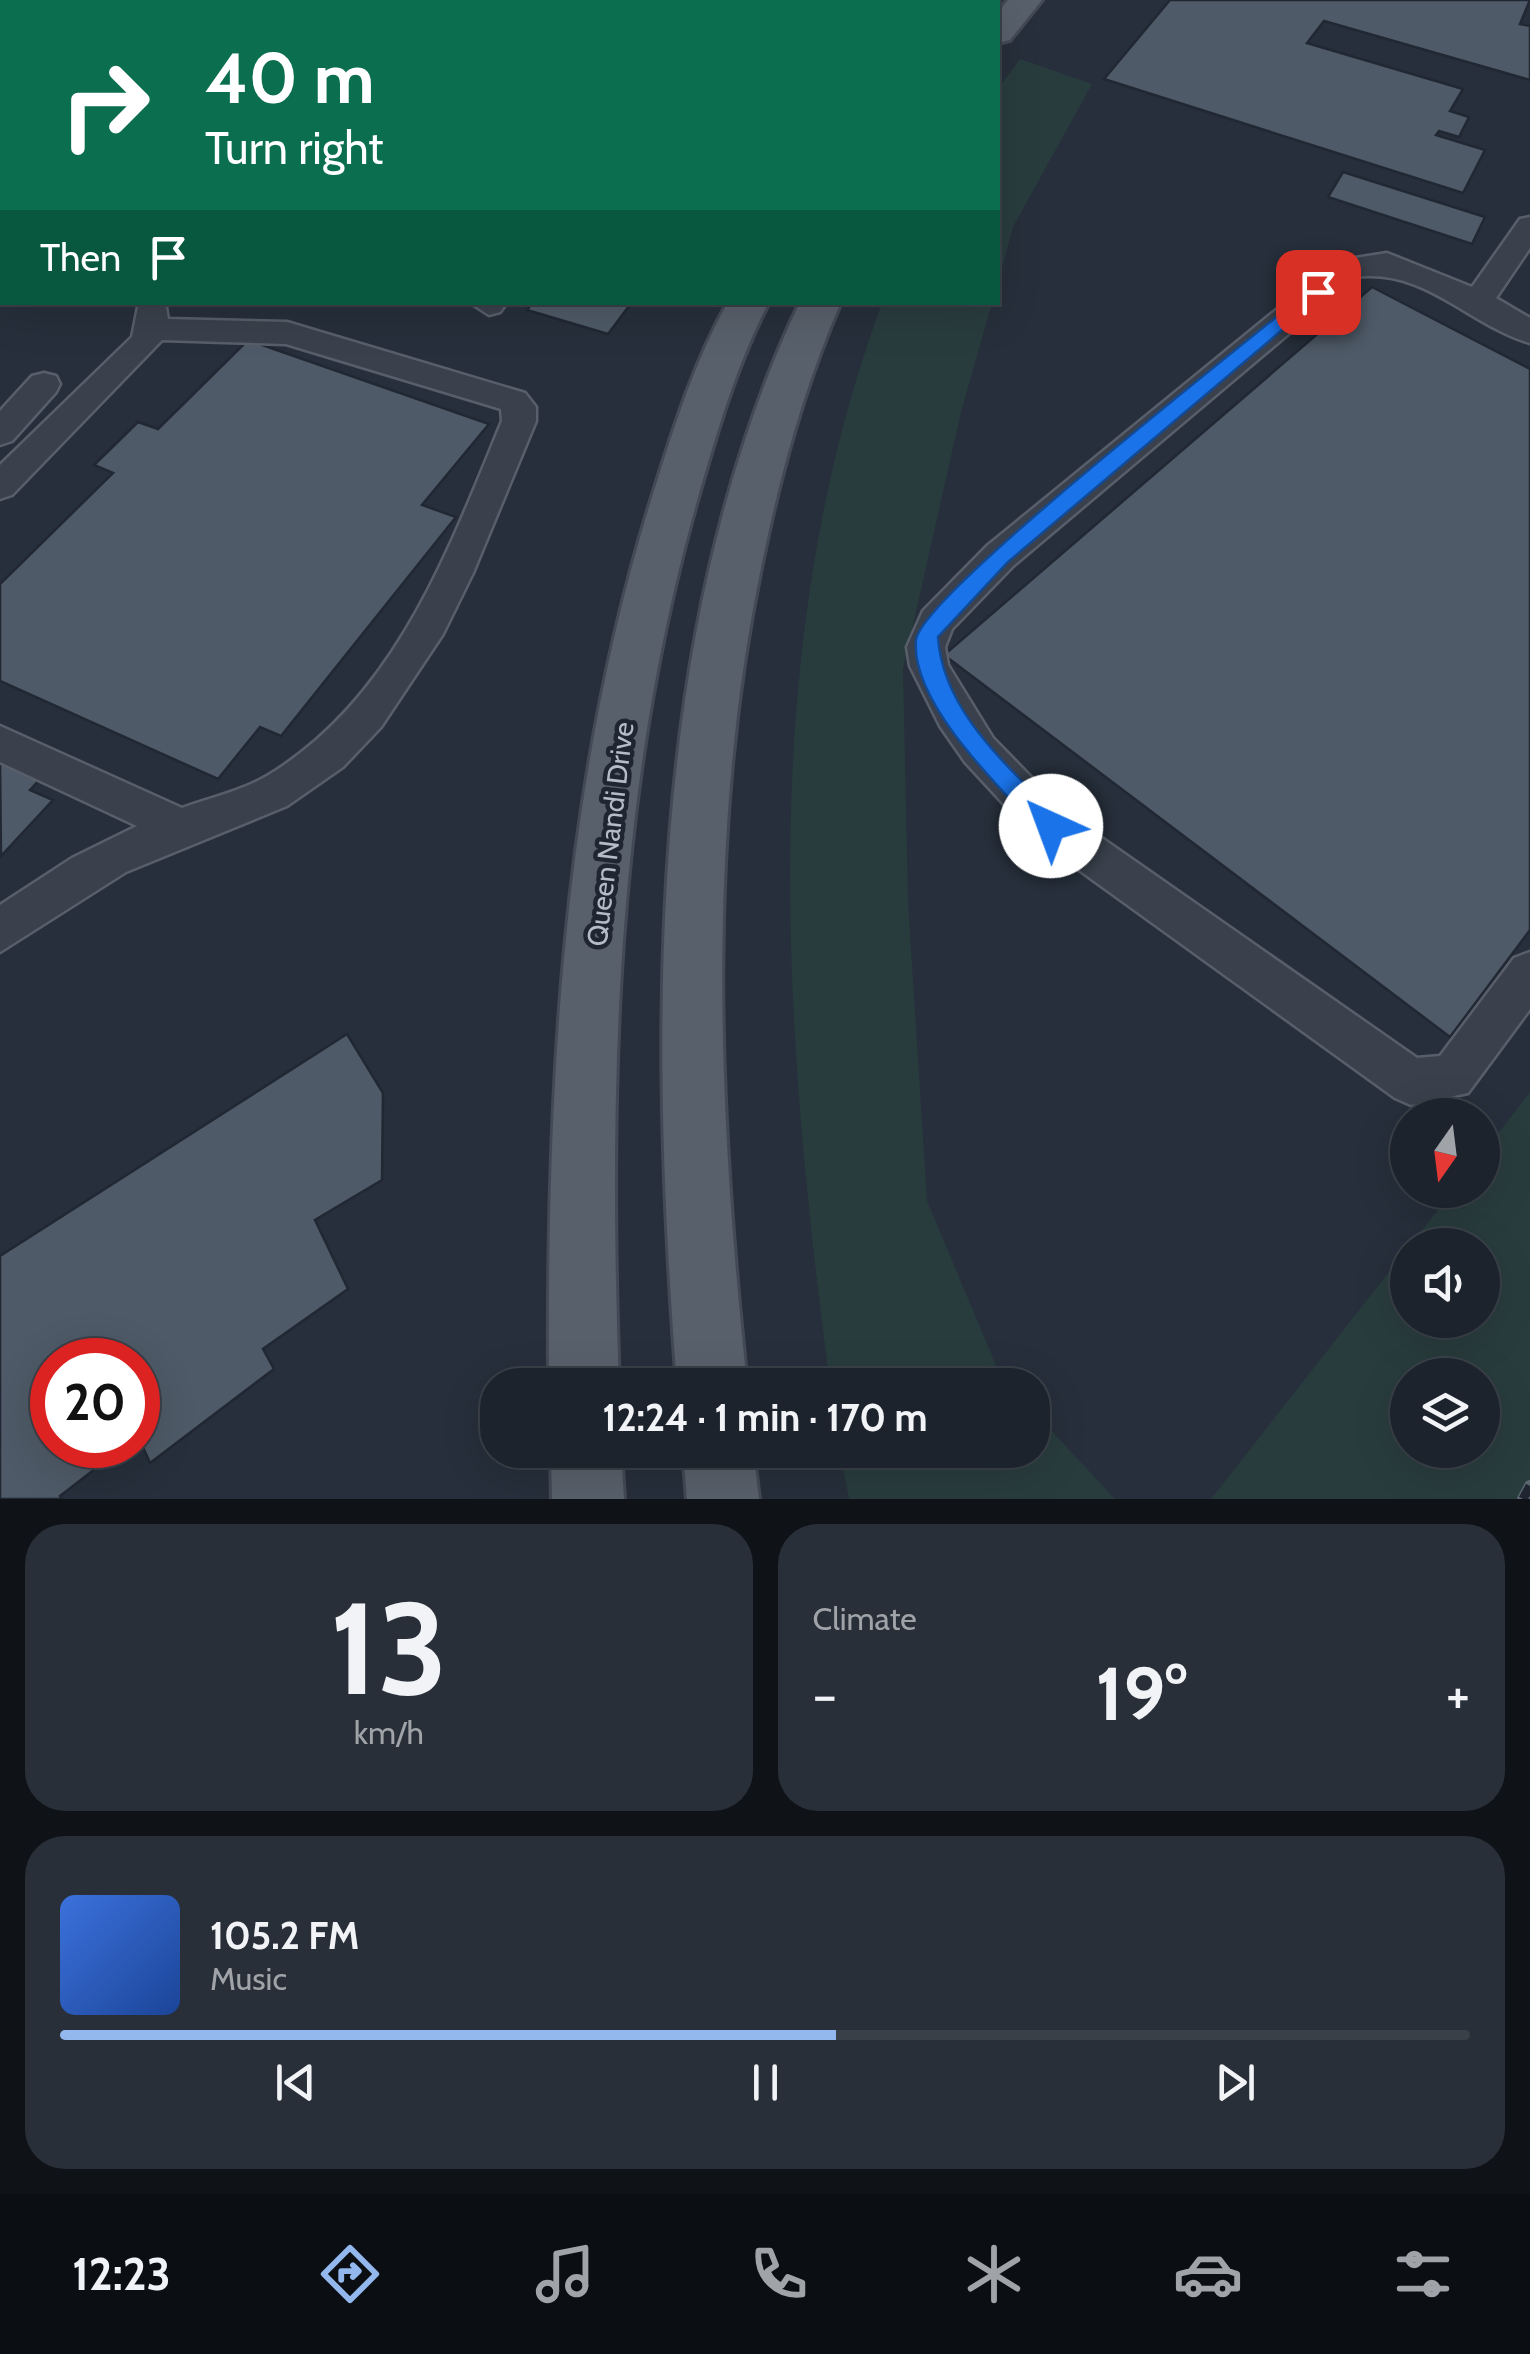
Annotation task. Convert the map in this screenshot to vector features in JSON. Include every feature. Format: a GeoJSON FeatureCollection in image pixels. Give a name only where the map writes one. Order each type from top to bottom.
{"type":"FeatureCollection","features":[{"type":"Feature","properties":{"kind":"main road"},"geometry":{"type":"LineString","coordinates":[[1000,30],[1026,0]]}},
{"type":"Feature","properties":{"kind":"main road","name":"Queen Nandi Drive"},"geometry":{"type":"LineString","coordinates":[[584,1368],[584,1076],[604,843],[631,668],[668,514],[704,408],[748,305]]}},
{"type":"Feature","properties":{"kind":"main road"},"geometry":{"type":"LineString","coordinates":[[711,1368],[690,1122],[692,905],[706,718],[735,570],[768,442],[801,343],[820,305]]}},
{"type":"Feature","properties":{"kind":"main road"},"geometry":{"type":"LineString","coordinates":[[587,1468],[588,1499]]}},
{"type":"Feature","properties":{"kind":"main road"},"geometry":{"type":"LineString","coordinates":[[720,1468],[723,1499]]}},
{"type":"Feature","properties":{"kind":"lane"},"geometry":{"type":"LineString","coordinates":[[1478,300],[1530,226]]}},
{"type":"Feature","properties":{"kind":"lane"},"geometry":{"type":"LineString","coordinates":[[1527,328],[1478,300],[1387,263],[1347,268],[1000,556],[936,621],[926,647],[929,666],[978,750],[1051,826],[1412,1082],[1452,1076],[1530,973]]}},
{"type":"Feature","properties":{"kind":"lane"},"geometry":{"type":"LineString","coordinates":[[0,932],[83,872],[282,788],[334,750],[368,715],[423,631],[474,529],[520,414],[513,401],[287,333],[152,316],[145,343],[7,468]]}},
{"type":"Feature","properties":{"kind":"lane"},"geometry":{"type":"LineString","coordinates":[[0,434],[44,384]]}},
{"type":"Feature","properties":{"kind":"lane"},"geometry":{"type":"LineString","coordinates":[[0,744],[180,828]]}},
{"type":"Feature","properties":{"kind":"shaded area"},"geometry":{"type":"Polygon","coordinates":[[[1020,59],[1092,84],[1013,227],[1000,275],[1000,86],[1020,59]]]}},
{"type":"Feature","properties":{"kind":"shaded area"},"geometry":{"type":"Polygon","coordinates":[[[881,305],[991,305],[961,412],[903,669],[908,902],[927,1201],[997,1368],[828,1368],[800,1113],[792,976],[790,839],[797,703],[813,568],[841,434],[881,305]]]}},
{"type":"Feature","properties":{"kind":"shaded area"},"geometry":{"type":"Polygon","coordinates":[[[1530,1092],[1530,1499],[1211,1499],[1390,1271],[1390,1338],[1500,1338],[1500,1228],[1424,1228],[1440,1208],[1500,1208],[1500,1131],[1530,1092]]]}},
{"type":"Feature","properties":{"kind":"shaded area"},"geometry":{"type":"Polygon","coordinates":[[[1050,1429],[1115,1499],[849,1499],[843,1468],[1050,1468],[1050,1429]]]}},
{"type":"Feature","properties":{"kind":"building"},"geometry":{"type":"Polygon","coordinates":[[[1170,0],[1530,0],[1520,24],[1530,26],[1530,80],[1324,21],[1307,43],[1463,89],[1450,111],[1469,117],[1459,137],[1439,131],[1436,135],[1485,150],[1463,193],[1104,79],[1170,0]]]}},
{"type":"Feature","properties":{"kind":"building"},"geometry":{"type":"Polygon","coordinates":[[[1343,172],[1485,217],[1472,244],[1328,197],[1343,172]]]}},
{"type":"Feature","properties":{"kind":"building"},"geometry":{"type":"Polygon","coordinates":[[[1372,287],[1530,369],[1530,930],[1450,1037],[944,655],[1372,287]]]}},
{"type":"Feature","properties":{"kind":"building"},"geometry":{"type":"Polygon","coordinates":[[[531,305],[630,305],[608,334],[527,310],[531,305]]]}},
{"type":"Feature","properties":{"kind":"building"},"geometry":{"type":"Polygon","coordinates":[[[248,340],[489,424],[422,505],[456,517],[281,736],[260,727],[218,779],[0,681],[0,584],[113,473],[94,465],[138,422],[158,429],[248,340]]]}},
{"type":"Feature","properties":{"kind":"building"},"geometry":{"type":"Polygon","coordinates":[[[0,761],[41,778],[30,790],[53,800],[1,856],[0,761]]]}},
{"type":"Feature","properties":{"kind":"building"},"geometry":{"type":"Polygon","coordinates":[[[347,1034],[383,1093],[382,1180],[315,1220],[348,1289],[263,1349],[274,1369],[160,1455],[160,1338],[30,1338],[30,1468],[96,1468],[60,1496],[62,1499],[0,1499],[0,1256],[347,1034]]]}},
{"type":"Feature","properties":{"kind":"railway"},"geometry":{"type":"LineString","coordinates":[[1523,1499],[1530,1486]]}},
{"type":"Feature","properties":{"kind":"route"},"geometry":{"type":"LineString","coordinates":[[1051,826],[978,750],[954,714],[929,666],[927,637],[936,621],[1000,556],[1318,292]]}}]}
